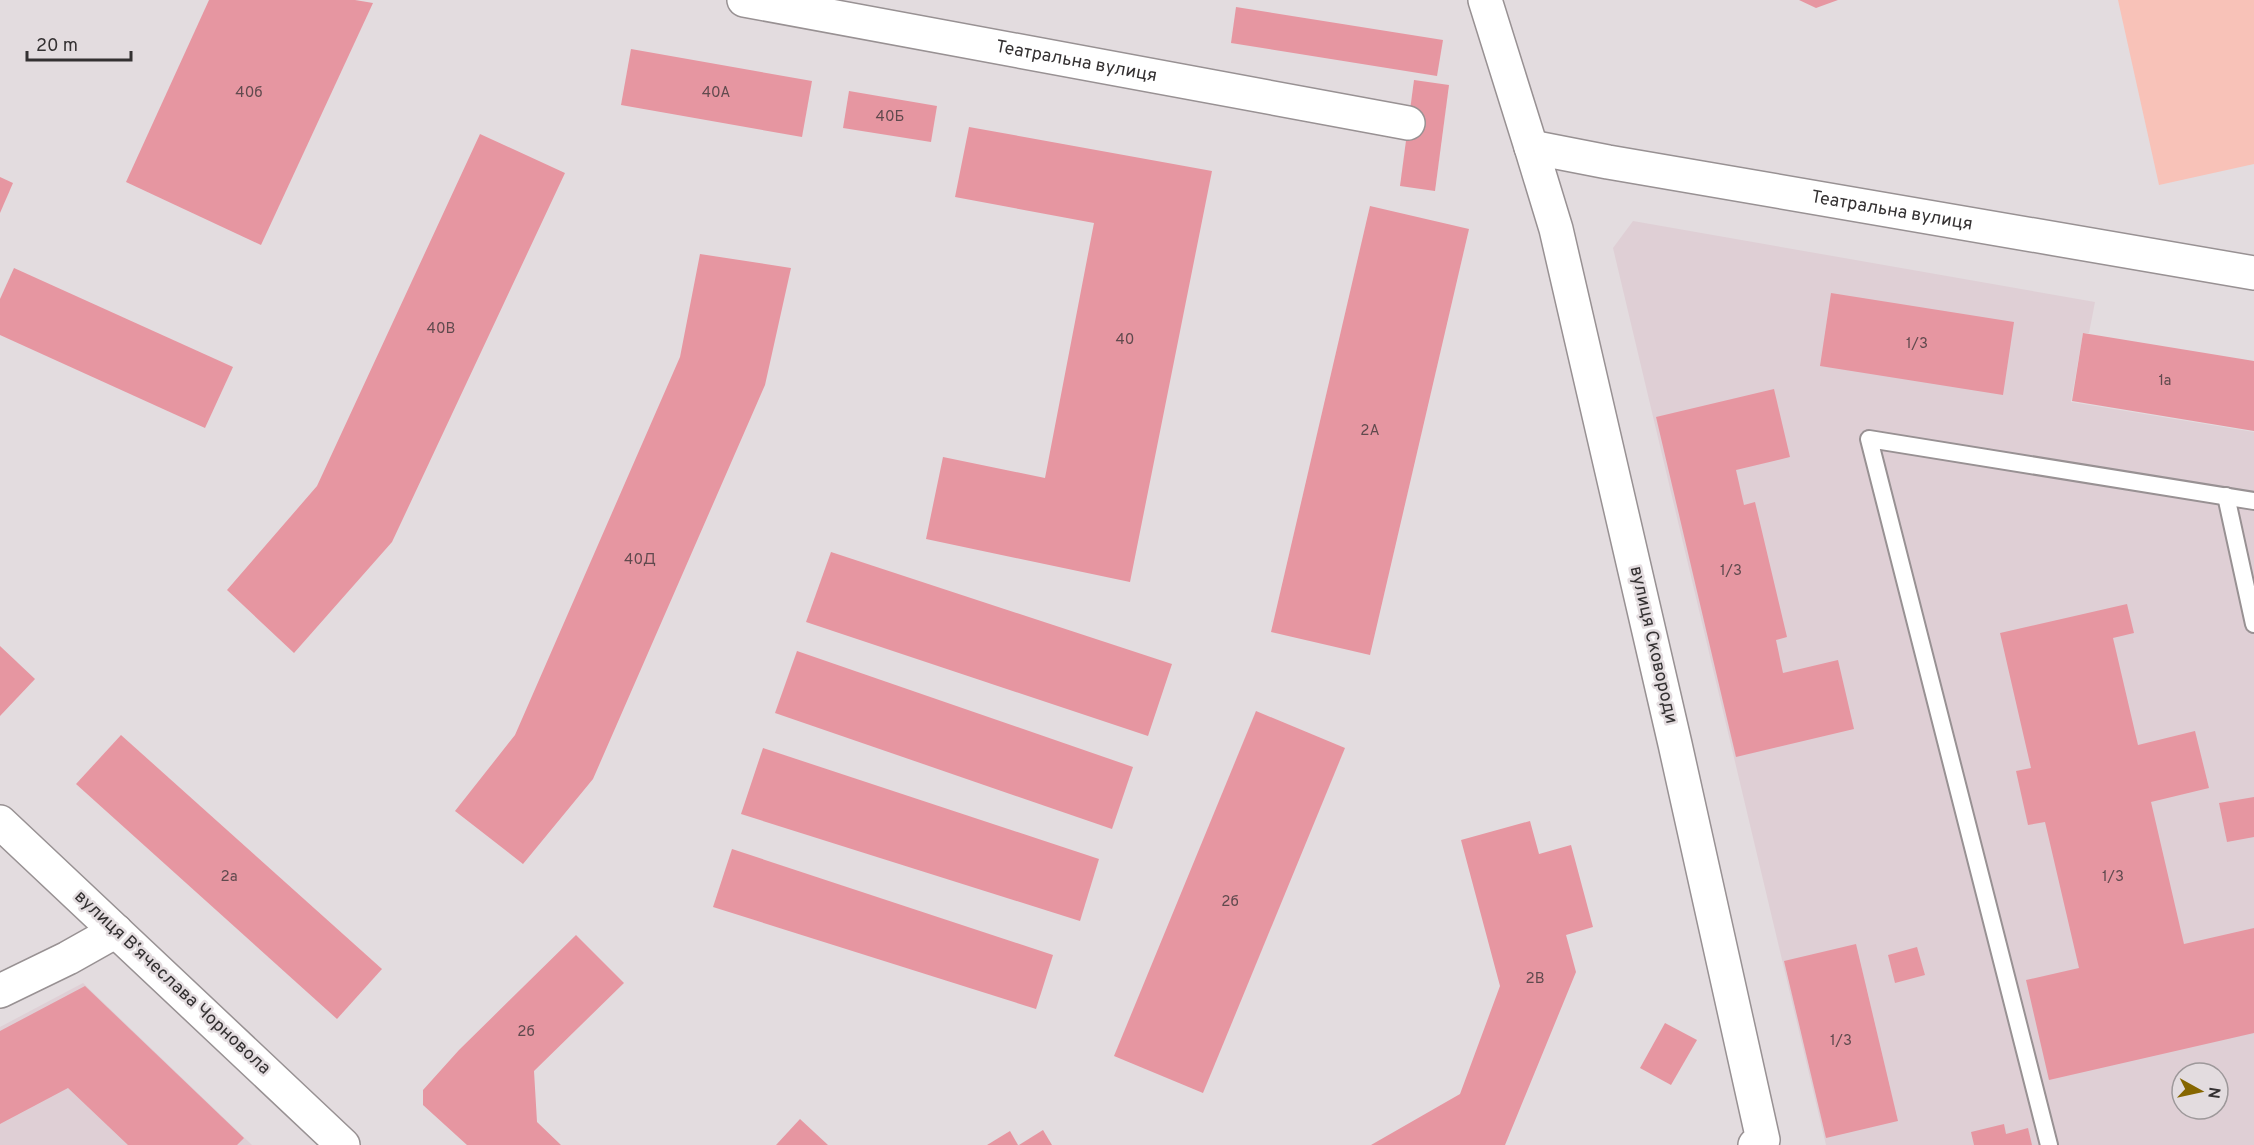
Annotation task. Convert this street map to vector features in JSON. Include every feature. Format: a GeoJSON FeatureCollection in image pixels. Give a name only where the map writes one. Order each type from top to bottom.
{"type":"FeatureCollection","features":[{"type":"Feature","properties":{"kind":"main road","name":"Театральна вулиця"},"geometry":{"type":"LineString","coordinates":[[744,0],[1408,123]]}},
{"type":"Feature","properties":{"kind":"main road","name":"вулиця Сковороди"},"geometry":{"type":"LineString","coordinates":[[1485,0],[1532,147],[1563,255],[1675,744],[1761,1143]]}},
{"type":"Feature","properties":{"kind":"main road","name":"Театральна вулиця"},"geometry":{"type":"LineString","coordinates":[[1532,147],[2254,273]]}},
{"type":"Feature","properties":{"kind":"main road","name":"вулиця Вʼячеслава Чорновола"},"geometry":{"type":"LineString","coordinates":[[0,822],[343,1145]]}},
{"type":"Feature","properties":{"kind":"main road"},"geometry":{"type":"LineString","coordinates":[[0,991],[68,958],[116,931]]}},
{"type":"Feature","properties":{"kind":"lane"},"geometry":{"type":"LineString","coordinates":[[2049,1145],[1869,439],[2254,501]]}},
{"type":"Feature","properties":{"kind":"lane"},"geometry":{"type":"LineString","coordinates":[[2226,496],[2254,624]]}},
{"type":"Feature","properties":{"kind":"shaded area"},"geometry":{"type":"Polygon","coordinates":[[[2118,0],[2254,0],[2254,164],[2159,185],[2118,0]]]}},
{"type":"Feature","properties":{"kind":"shaded area"},"geometry":{"type":"Polygon","coordinates":[[[1633,221],[2095,302],[2089,333],[2083,333],[2071,402],[2254,432],[2254,1145],[1826,1145],[1613,248],[1633,221]]]}},
{"type":"Feature","properties":{"kind":"shaded area"},"geometry":{"type":"Polygon","coordinates":[[[83,983],[252,1145],[0,1145],[0,1027],[83,983]]]}},
{"type":"Feature","properties":{"kind":"building"},"geometry":{"type":"Polygon","coordinates":[[[209,0],[355,0],[373,3],[261,245],[126,182],[209,0]]]}},
{"type":"Feature","properties":{"kind":"building"},"geometry":{"type":"Polygon","coordinates":[[[1799,0],[1838,0],[1816,8],[1799,0]]]}},
{"type":"Feature","properties":{"kind":"building"},"geometry":{"type":"Polygon","coordinates":[[[1236,7],[1443,40],[1437,76],[1231,43],[1236,7]]]}},
{"type":"Feature","properties":{"kind":"building"},"geometry":{"type":"Polygon","coordinates":[[[631,49],[812,81],[802,137],[621,105],[631,49]]]}},
{"type":"Feature","properties":{"kind":"building"},"geometry":{"type":"Polygon","coordinates":[[[1414,80],[1449,85],[1435,191],[1400,186],[1414,80]]]}},
{"type":"Feature","properties":{"kind":"building"},"geometry":{"type":"Polygon","coordinates":[[[849,91],[937,106],[931,142],[843,128],[849,91]]]}},
{"type":"Feature","properties":{"kind":"building"},"geometry":{"type":"Polygon","coordinates":[[[969,127],[1212,171],[1130,582],[926,539],[943,457],[1045,478],[1094,223],[955,197],[969,127]]]}},
{"type":"Feature","properties":{"kind":"building"},"geometry":{"type":"Polygon","coordinates":[[[480,134],[565,173],[392,542],[294,653],[227,590],[317,486],[480,134]]]}},
{"type":"Feature","properties":{"kind":"building"},"geometry":{"type":"Polygon","coordinates":[[[0,177],[13,183],[0,213],[0,177]]]}},
{"type":"Feature","properties":{"kind":"building"},"geometry":{"type":"Polygon","coordinates":[[[1370,206],[1469,229],[1370,655],[1271,632],[1370,206]]]}},
{"type":"Feature","properties":{"kind":"building"},"geometry":{"type":"Polygon","coordinates":[[[700,254],[791,268],[765,385],[593,779],[523,864],[455,811],[515,735],[680,357],[700,254]]]}},
{"type":"Feature","properties":{"kind":"building"},"geometry":{"type":"Polygon","coordinates":[[[14,268],[233,367],[205,428],[0,335],[0,299],[14,268]]]}},
{"type":"Feature","properties":{"kind":"building"},"geometry":{"type":"Polygon","coordinates":[[[1831,293],[2014,322],[2003,395],[1820,366],[1831,293]]]}},
{"type":"Feature","properties":{"kind":"building"},"geometry":{"type":"Polygon","coordinates":[[[2083,333],[2254,361],[2254,431],[2072,401],[2083,333]]]}},
{"type":"Feature","properties":{"kind":"building"},"geometry":{"type":"Polygon","coordinates":[[[1774,389],[1790,457],[1736,470],[1744,505],[1755,502],[1787,637],[1776,640],[1783,673],[1838,660],[1854,729],[1736,757],[1656,417],[1774,389]]]}},
{"type":"Feature","properties":{"kind":"building"},"geometry":{"type":"Polygon","coordinates":[[[831,552],[1172,664],[1148,736],[806,622],[831,552]]]}},
{"type":"Feature","properties":{"kind":"building"},"geometry":{"type":"Polygon","coordinates":[[[2127,604],[2134,633],[2113,638],[2138,745],[2195,731],[2209,788],[2151,802],[2184,944],[2254,928],[2254,1033],[2049,1080],[2026,980],[2079,968],[2045,822],[2028,825],[2016,771],[2031,768],[2000,633],[2127,604]]]}},
{"type":"Feature","properties":{"kind":"building"},"geometry":{"type":"Polygon","coordinates":[[[0,646],[35,679],[0,716],[0,646]]]}},
{"type":"Feature","properties":{"kind":"building"},"geometry":{"type":"Polygon","coordinates":[[[797,651],[1133,767],[1112,829],[775,713],[797,651]]]}},
{"type":"Feature","properties":{"kind":"building"},"geometry":{"type":"Polygon","coordinates":[[[1256,711],[1345,748],[1203,1093],[1114,1056],[1256,711]]]}},
{"type":"Feature","properties":{"kind":"building"},"geometry":{"type":"Polygon","coordinates":[[[121,735],[382,969],[337,1019],[76,784],[121,735]]]}},
{"type":"Feature","properties":{"kind":"building"},"geometry":{"type":"Polygon","coordinates":[[[763,748],[1099,859],[1080,921],[741,814],[763,748]]]}},
{"type":"Feature","properties":{"kind":"building"},"geometry":{"type":"Polygon","coordinates":[[[2254,797],[2254,837],[2227,842],[2219,803],[2254,797]]]}},
{"type":"Feature","properties":{"kind":"building"},"geometry":{"type":"Polygon","coordinates":[[[1530,821],[1539,854],[1571,845],[1593,927],[1566,935],[1576,972],[1505,1145],[1371,1145],[1460,1094],[1500,986],[1461,840],[1530,821]]]}},
{"type":"Feature","properties":{"kind":"building"},"geometry":{"type":"Polygon","coordinates":[[[732,849],[1053,955],[1036,1009],[713,907],[732,849]]]}},
{"type":"Feature","properties":{"kind":"building"},"geometry":{"type":"Polygon","coordinates":[[[576,935],[624,983],[534,1071],[537,1122],[561,1145],[467,1145],[423,1105],[423,1090],[459,1050],[576,935]]]}},
{"type":"Feature","properties":{"kind":"building"},"geometry":{"type":"Polygon","coordinates":[[[1856,944],[1898,1121],[1826,1138],[1784,961],[1856,944]]]}},
{"type":"Feature","properties":{"kind":"building"},"geometry":{"type":"Polygon","coordinates":[[[1917,947],[1925,975],[1895,983],[1888,955],[1917,947]]]}},
{"type":"Feature","properties":{"kind":"building"},"geometry":{"type":"Polygon","coordinates":[[[85,986],[244,1138],[237,1145],[128,1145],[68,1088],[0,1124],[0,1031],[85,986]]]}},
{"type":"Feature","properties":{"kind":"building"},"geometry":{"type":"Polygon","coordinates":[[[1665,1023],[1697,1040],[1671,1085],[1640,1068],[1665,1023]]]}},
{"type":"Feature","properties":{"kind":"building"},"geometry":{"type":"Polygon","coordinates":[[[800,1119],[828,1145],[776,1145],[800,1119]]]}},
{"type":"Feature","properties":{"kind":"building"},"geometry":{"type":"Polygon","coordinates":[[[2004,1124],[2006,1134],[2028,1128],[2032,1145],[1974,1145],[1971,1132],[2004,1124]]]}},
{"type":"Feature","properties":{"kind":"building"},"geometry":{"type":"Polygon","coordinates":[[[1043,1130],[1052,1145],[1019,1145],[1043,1130]]]}},
{"type":"Feature","properties":{"kind":"building"},"geometry":{"type":"Polygon","coordinates":[[[1010,1131],[1018,1145],[987,1145],[1010,1131]]]}}]}
